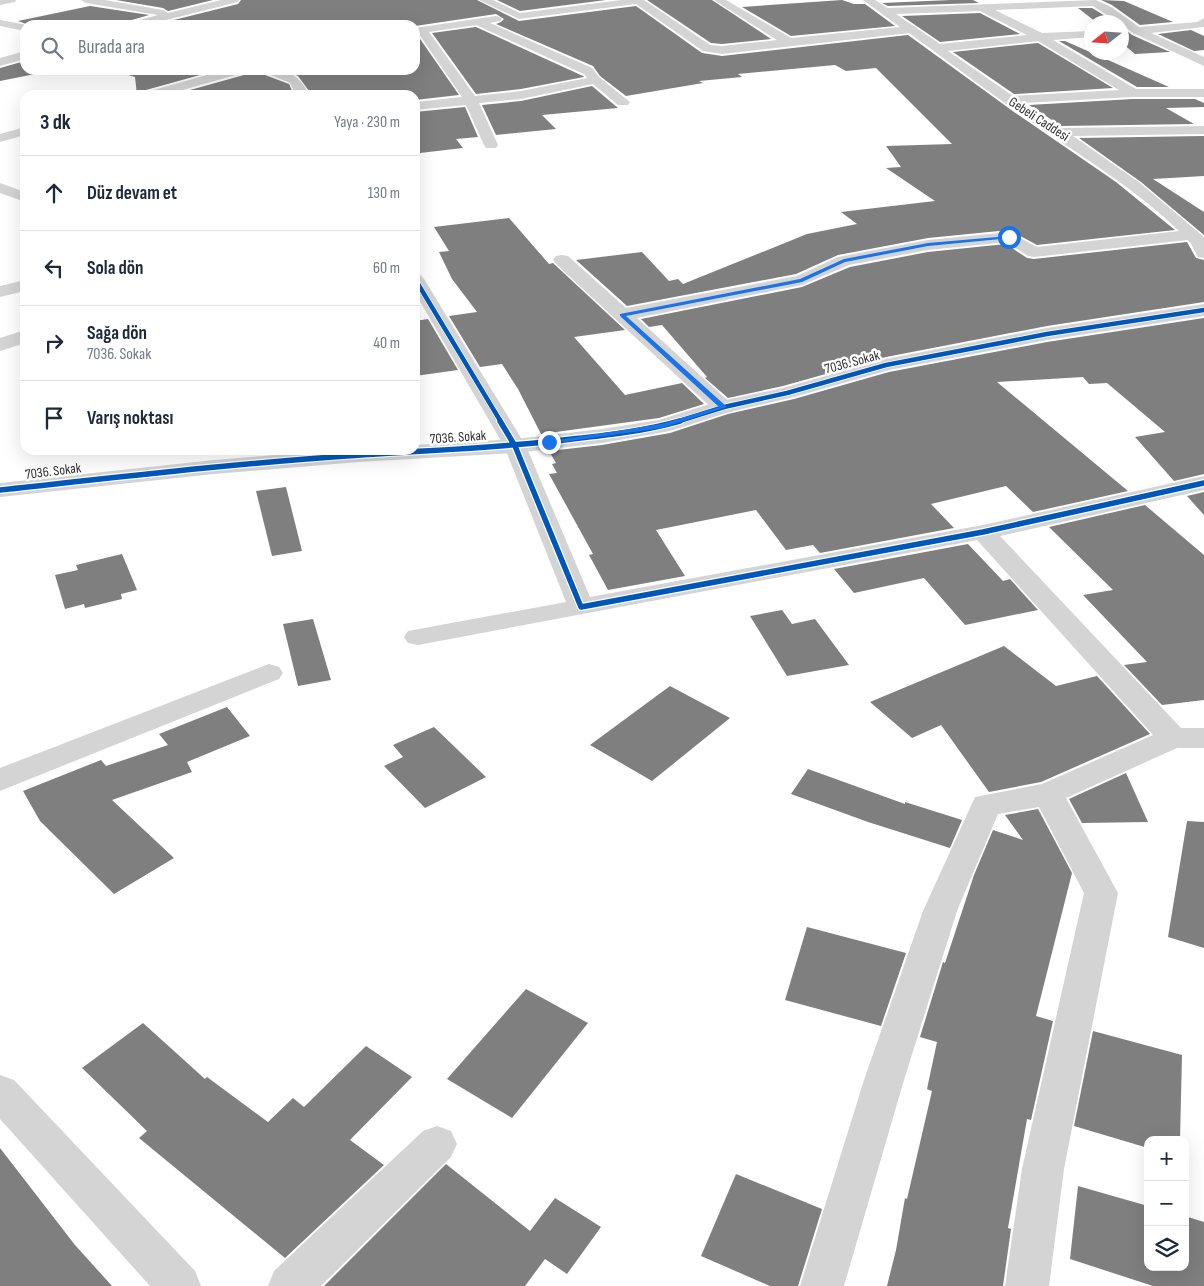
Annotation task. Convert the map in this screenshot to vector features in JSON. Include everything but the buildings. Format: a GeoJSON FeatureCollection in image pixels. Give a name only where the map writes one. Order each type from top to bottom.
{"type":"FeatureCollection","features":[{"type":"Feature","properties":{"kind":"street"},"geometry":{"type":"LineString","coordinates":[[0,2],[11,0]]}},
{"type":"Feature","properties":{"kind":"street"},"geometry":{"type":"LineString","coordinates":[[86,0],[174,15]]}},
{"type":"Feature","properties":{"kind":"street"},"geometry":{"type":"LineString","coordinates":[[202,0],[221,3]]}},
{"type":"Feature","properties":{"kind":"street"},"geometry":{"type":"LineString","coordinates":[[154,20],[234,0]]}},
{"type":"Feature","properties":{"kind":"street"},"geometry":{"type":"LineString","coordinates":[[484,0],[520,16]]}},
{"type":"Feature","properties":{"kind":"street"},"geometry":{"type":"LineString","coordinates":[[420,30],[640,0],[707,48],[722,50],[912,29]]}},
{"type":"Feature","properties":{"kind":"street"},"geometry":{"type":"LineString","coordinates":[[719,0],[789,42]]}},
{"type":"Feature","properties":{"kind":"street","name":"Gebeli Caddesi"},"geometry":{"type":"LineString","coordinates":[[868,0],[940,48],[1056,132],[1077,143],[1144,193],[1199,243]]}},
{"type":"Feature","properties":{"kind":"street"},"geometry":{"type":"LineString","coordinates":[[886,11],[1095,3],[1107,9],[1137,31],[1203,61]]}},
{"type":"Feature","properties":{"kind":"street"},"geometry":{"type":"LineString","coordinates":[[1107,9],[1120,5]]}},
{"type":"Feature","properties":{"kind":"street"},"geometry":{"type":"LineString","coordinates":[[982,8],[1040,37],[1133,93]]}},
{"type":"Feature","properties":{"kind":"street"},"geometry":{"type":"LineString","coordinates":[[478,22],[588,71],[595,80],[624,102]]}},
{"type":"Feature","properties":{"kind":"street"},"geometry":{"type":"LineString","coordinates":[[1129,32],[1200,25],[1204,22]]}},
{"type":"Feature","properties":{"kind":"street"},"geometry":{"type":"LineString","coordinates":[[0,23],[20,27]]}},
{"type":"Feature","properties":{"kind":"street"},"geometry":{"type":"LineString","coordinates":[[420,33],[472,100],[490,145]]}},
{"type":"Feature","properties":{"kind":"street"},"geometry":{"type":"LineString","coordinates":[[940,48],[1040,37],[1084,34]]}},
{"type":"Feature","properties":{"kind":"street"},"geometry":{"type":"LineString","coordinates":[[0,62],[20,56]]}},
{"type":"Feature","properties":{"kind":"street"},"geometry":{"type":"LineString","coordinates":[[169,90],[222,75]]}},
{"type":"Feature","properties":{"kind":"street"},"geometry":{"type":"LineString","coordinates":[[281,75],[295,81],[300,90]]}},
{"type":"Feature","properties":{"kind":"street"},"geometry":{"type":"LineString","coordinates":[[420,105],[521,95],[595,80]]}},
{"type":"Feature","properties":{"kind":"street"},"geometry":{"type":"LineString","coordinates":[[1010,100],[1133,93],[1204,92]]}},
{"type":"Feature","properties":{"kind":"street"},"geometry":{"type":"LineString","coordinates":[[1056,132],[1204,130]]}},
{"type":"Feature","properties":{"kind":"street"},"geometry":{"type":"LineString","coordinates":[[1182,131],[1204,145]]}},
{"type":"Feature","properties":{"kind":"street"},"geometry":{"type":"LineString","coordinates":[[0,138],[20,132]]}},
{"type":"Feature","properties":{"kind":"street"},"geometry":{"type":"LineString","coordinates":[[0,188],[20,196]]}},
{"type":"Feature","properties":{"kind":"street"},"geometry":{"type":"LineString","coordinates":[[0,206],[20,200]]}},
{"type":"Feature","properties":{"kind":"street"},"geometry":{"type":"LineString","coordinates":[[622,315],[802,280],[844,261],[928,244],[1009,237],[1034,252],[1199,243]]}},
{"type":"Feature","properties":{"kind":"street"},"geometry":{"type":"LineString","coordinates":[[562,260],[724,407]]}},
{"type":"Feature","properties":{"kind":"street"},"geometry":{"type":"LineString","coordinates":[[0,292],[20,286]]}},
{"type":"Feature","properties":{"kind":"street"},"geometry":{"type":"LineString","coordinates":[[420,287],[515,446],[581,607]]}},
{"type":"Feature","properties":{"kind":"street","name":"7036. Sokak"},"geometry":{"type":"LineString","coordinates":[[420,453],[515,446],[602,436],[662,426],[724,407],[787,393],[886,365],[1047,334],[1204,310]]}},
{"type":"Feature","properties":{"kind":"street"},"geometry":{"type":"LineString","coordinates":[[420,319],[439,317]]}},
{"type":"Feature","properties":{"kind":"street"},"geometry":{"type":"LineString","coordinates":[[0,344],[20,338]]}},
{"type":"Feature","properties":{"kind":"street","name":"7036. Sokak"},"geometry":{"type":"LineString","coordinates":[[0,490],[214,467],[386,455]]}},
{"type":"Feature","properties":{"kind":"street"},"geometry":{"type":"LineString","coordinates":[[418,637],[983,532],[1204,483]]}},
{"type":"Feature","properties":{"kind":"street"},"geometry":{"type":"LineString","coordinates":[[822,1286],[884,1080],[940,911],[986,805],[1048,794],[1189,738],[983,532]]}},
{"type":"Feature","properties":{"kind":"street"},"geometry":{"type":"LineString","coordinates":[[0,780],[269,674]]}},
{"type":"Feature","properties":{"kind":"street"},"geometry":{"type":"LineString","coordinates":[[1027,1286],[1043,1169],[1101,893],[1048,794]]}},
{"type":"Feature","properties":{"kind":"street"},"geometry":{"type":"LineString","coordinates":[[0,1092],[178,1286]]}},
{"type":"Feature","properties":{"kind":"street"},"geometry":{"type":"LineString","coordinates":[[290,1286],[437,1144]]}},
{"type":"Feature","properties":{"kind":"cycle path"},"geometry":{"type":"LineString","coordinates":[[420,287],[515,446],[581,607],[983,532],[1204,483]]}},
{"type":"Feature","properties":{"kind":"cycle path"},"geometry":{"type":"LineString","coordinates":[[420,451],[515,446],[602,436],[662,426],[724,407],[787,393],[886,365],[1047,334],[1204,310]]}},
{"type":"Feature","properties":{"kind":"cycle path"},"geometry":{"type":"LineString","coordinates":[[0,490],[214,467],[359,455]]}},
{"type":"Feature","properties":{"kind":"route"},"geometry":{"type":"LineString","coordinates":[[549,442],[662,426],[724,407],[622,315],[802,280],[844,261],[928,244],[1009,237]]}}]}
